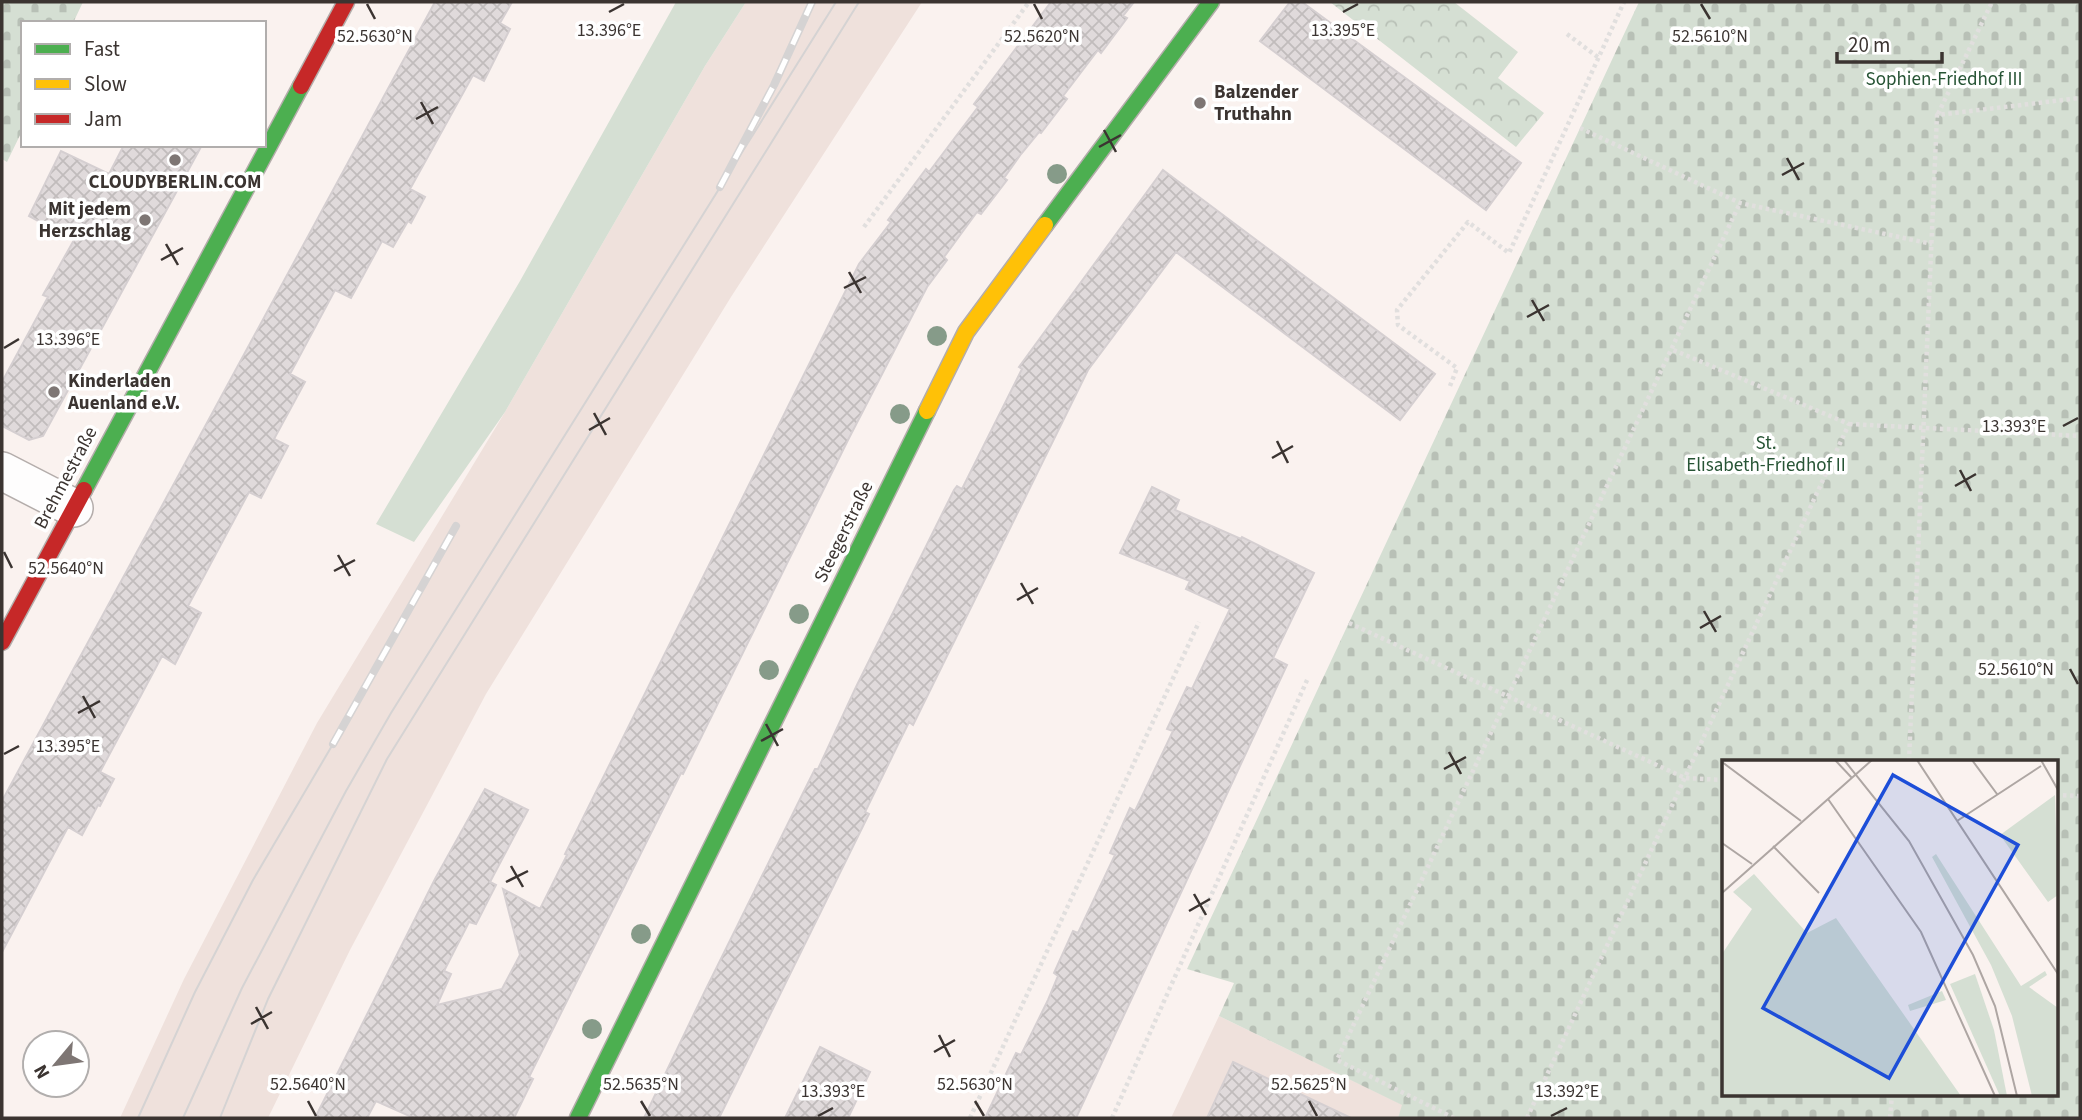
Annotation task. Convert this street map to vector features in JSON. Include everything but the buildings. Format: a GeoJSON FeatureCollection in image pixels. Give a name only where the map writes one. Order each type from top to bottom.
{"type":"FeatureCollection","features":[{"type":"Feature","properties":{"kind":"street","name":"Brehmestraße"},"geometry":{"type":"LineString","coordinates":[[2,642],[346,2]]}},
{"type":"Feature","properties":{"kind":"street","name":"Steegerstraße"},"geometry":{"type":"LineString","coordinates":[[578,1118],[966,332],[1211,2]]}},
{"type":"Feature","properties":{"kind":"street"},"geometry":{"type":"LineString","coordinates":[[2,471],[74,508]]}},
{"type":"Feature","properties":{"kind":"path"},"geometry":{"type":"LineString","coordinates":[[864,227],[1030,2]]}},
{"type":"Feature","properties":{"kind":"path"},"geometry":{"type":"LineString","coordinates":[[1450,386],[1457,368],[1398,325],[1398,310],[1468,222],[1509,253],[1624,2]]}},
{"type":"Feature","properties":{"kind":"path"},"geometry":{"type":"LineString","coordinates":[[1909,760],[1937,115],[1992,2]]}},
{"type":"Feature","properties":{"kind":"path"},"geometry":{"type":"LineString","coordinates":[[1567,34],[1599,58]]}},
{"type":"Feature","properties":{"kind":"path"},"geometry":{"type":"LineString","coordinates":[[1937,115],[2080,98]]}},
{"type":"Feature","properties":{"kind":"path"},"geometry":{"type":"LineString","coordinates":[[1580,128],[1740,203],[1932,244]]}},
{"type":"Feature","properties":{"kind":"path"},"geometry":{"type":"LineString","coordinates":[[1454,1118],[1337,1060],[1740,203]]}},
{"type":"Feature","properties":{"kind":"path"},"geometry":{"type":"LineString","coordinates":[[1671,349],[1849,424],[2080,436]]}},
{"type":"Feature","properties":{"kind":"path"},"geometry":{"type":"LineString","coordinates":[[1527,1118],[1849,424]]}},
{"type":"Feature","properties":{"kind":"path"},"geometry":{"type":"LineString","coordinates":[[970,1118],[1199,622]]}},
{"type":"Feature","properties":{"kind":"path"},"geometry":{"type":"LineString","coordinates":[[1349,623],[1685,778],[1722,780]]}},
{"type":"Feature","properties":{"kind":"path"},"geometry":{"type":"LineString","coordinates":[[1112,1118],[1308,678]]}},
{"type":"Feature","properties":{"kind":"path"},"geometry":{"type":"LineString","coordinates":[[2058,795],[2080,796]]}},
{"type":"Feature","properties":{"kind":"path"},"geometry":{"type":"LineString","coordinates":[[1890,1118],[1892,1096]]}},
{"type":"Feature","properties":{"kind":"shaded area"},"geometry":{"type":"Polygon","coordinates":[[[746,2],[922,2],[731,297],[486,694],[350,950],[268,1118],[120,1118],[184,979],[317,723],[505,412],[705,66],[746,2]]]}},
{"type":"Feature","properties":{"kind":"shaded area"},"geometry":{"type":"Polygon","coordinates":[[[1219,1016],[1403,1105],[1398,1118],[1171,1118],[1219,1016]]]}},
{"type":"Feature","properties":{"kind":"green space"},"geometry":{"type":"Polygon","coordinates":[[[2,2],[83,2],[74,21],[21,21],[21,133],[7,162],[2,159],[2,2]]]}},
{"type":"Feature","properties":{"kind":"green space"},"geometry":{"type":"Polygon","coordinates":[[[676,2],[746,2],[705,66],[505,412],[414,542],[376,524],[520,281],[676,2]]]}},
{"type":"Feature","properties":{"kind":"green space"},"geometry":{"type":"Polygon","coordinates":[[[1330,2],[1454,2],[1518,52],[1498,78],[1544,113],[1516,147],[1330,2]]]}},
{"type":"Feature","properties":{"kind":"green space","name":"St. Elisabeth-Friedhof II"},"geometry":{"type":"Polygon","coordinates":[[[1639,2],[2080,2],[2080,1118],[1398,1118],[1402,1105],[1219,1016],[1234,983],[1187,969],[1639,2]]]}},
{"type":"Feature","properties":{"kind":"tram line"},"geometry":{"type":"LineString","coordinates":[[183,1118],[242,988],[346,791],[391,713],[836,2]]}},
{"type":"Feature","properties":{"kind":"tram line"},"geometry":{"type":"LineString","coordinates":[[220,1118],[268,999],[387,759],[859,2]]}},
{"type":"Feature","properties":{"kind":"tram line"},"geometry":{"type":"LineString","coordinates":[[138,1118],[195,992],[253,880],[333,744]]}},
{"type":"Feature","properties":{"kind":"railway"},"geometry":{"type":"LineString","coordinates":[[720,187],[774,85],[812,2]]}},
{"type":"Feature","properties":{"kind":"railway"},"geometry":{"type":"LineString","coordinates":[[333,744],[456,526]]}},
{"type":"Feature","properties":{"kind":"traffic: fast"},"geometry":{"type":"LineString","coordinates":[[1045,225],[1211,2]]}},
{"type":"Feature","properties":{"kind":"traffic: fast"},"geometry":{"type":"LineString","coordinates":[[84,490],[301,86]]}},
{"type":"Feature","properties":{"kind":"traffic: fast"},"geometry":{"type":"LineString","coordinates":[[578,1118],[927,411]]}},
{"type":"Feature","properties":{"kind":"traffic: slow"},"geometry":{"type":"LineString","coordinates":[[927,411],[966,332],[1045,225]]}},
{"type":"Feature","properties":{"kind":"traffic: jam"},"geometry":{"type":"LineString","coordinates":[[301,86],[346,2]]}},
{"type":"Feature","properties":{"kind":"traffic: jam"},"geometry":{"type":"LineString","coordinates":[[2,642],[84,490]]}},
{"type":"Feature","properties":{"kind":"place","name":"Balzender Truthahn"},"geometry":{"type":"Point","coordinates":[1200,103]}},
{"type":"Feature","properties":{"kind":"place","name":"CLOUDYBERLIN.COM"},"geometry":{"type":"Point","coordinates":[175,160]}},
{"type":"Feature","properties":{"kind":"place","name":"Mit jedem Herzschlag"},"geometry":{"type":"Point","coordinates":[145,220]}},
{"type":"Feature","properties":{"kind":"place","name":"Kinderladen Auenland e.V."},"geometry":{"type":"Point","coordinates":[54,392]}},
{"type":"Feature","properties":{"kind":"park label","name":"Sophien-Friedhof III"},"geometry":{"type":"Point","coordinates":[1944,79]}}]}
